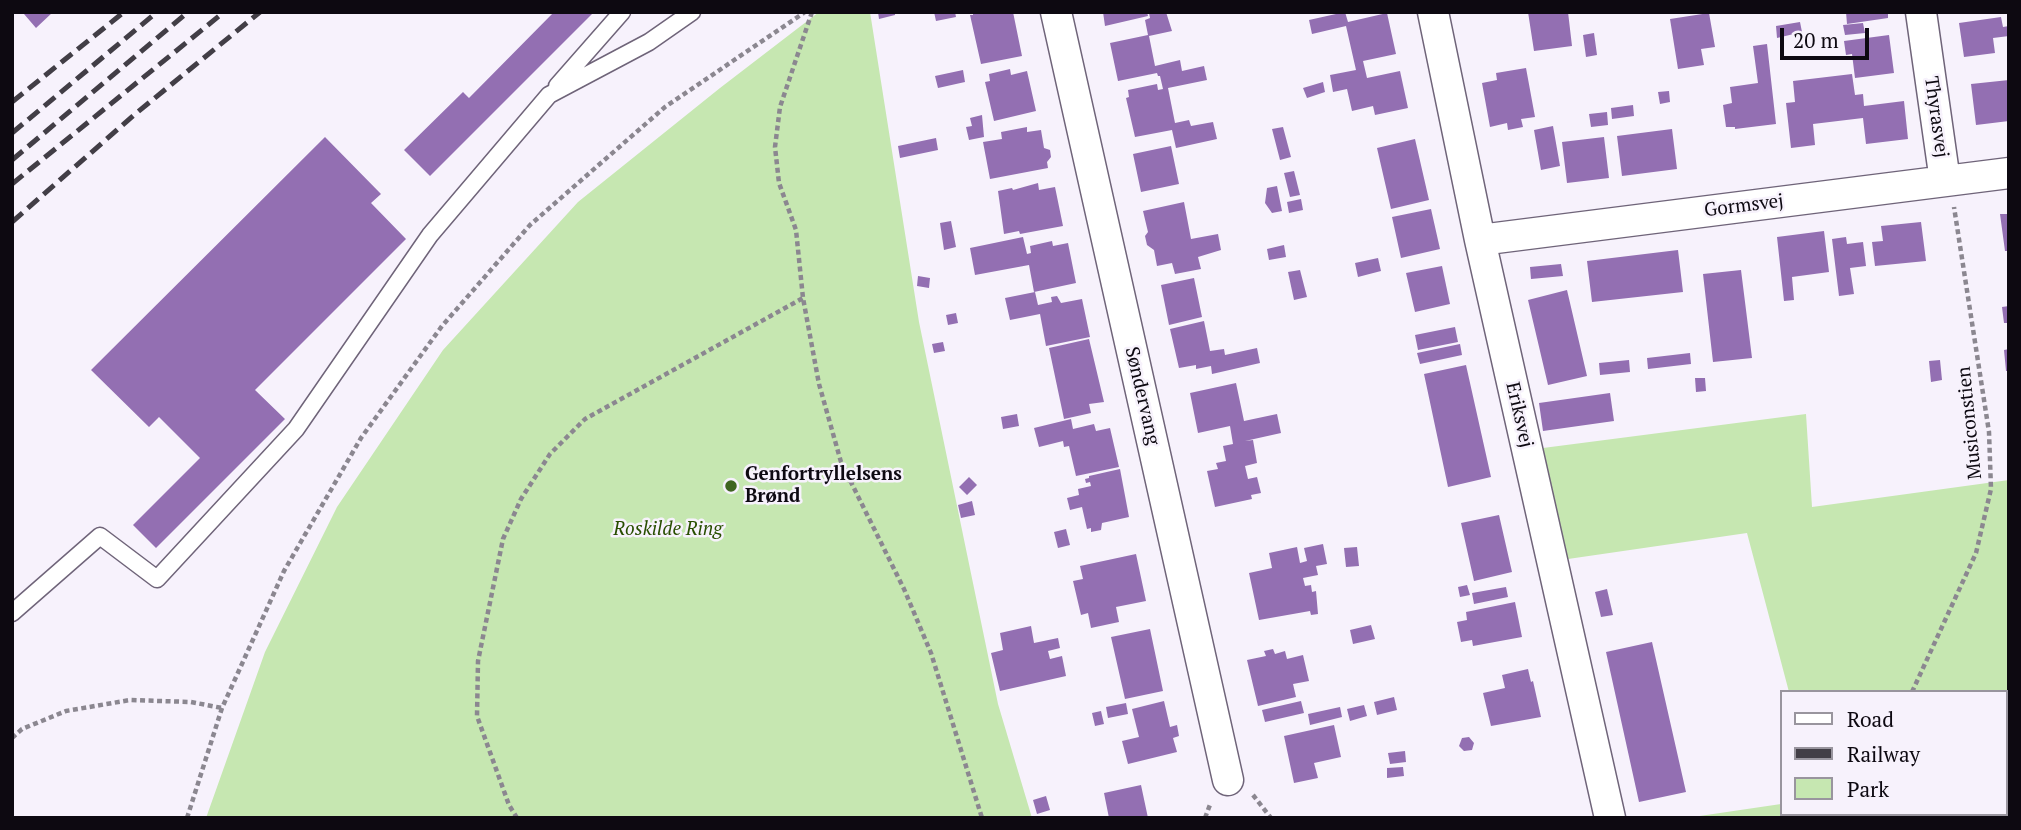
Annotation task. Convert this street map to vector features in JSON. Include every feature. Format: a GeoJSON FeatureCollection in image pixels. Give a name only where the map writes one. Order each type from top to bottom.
{"type":"FeatureCollection","features":[{"type":"Feature","properties":{"kind":"street","name":"Søndervang"},"geometry":{"type":"LineString","coordinates":[[1056,12],[1228,780]]}},
{"type":"Feature","properties":{"kind":"street","name":"Eriksvej"},"geometry":{"type":"LineString","coordinates":[[1433,12],[1480,240],[1610,818]]}},
{"type":"Feature","properties":{"kind":"street","name":"Thyrasvej"},"geometry":{"type":"LineString","coordinates":[[1921,12],[1945,181]]}},
{"type":"Feature","properties":{"kind":"street","name":"Gormsvej"},"geometry":{"type":"LineString","coordinates":[[1480,240],[2009,173]]}},
{"type":"Feature","properties":{"kind":"lane"},"geometry":{"type":"LineString","coordinates":[[12,613],[100,536],[157,579],[296,429],[430,235],[622,12]]}},
{"type":"Feature","properties":{"kind":"lane"},"geometry":{"type":"LineString","coordinates":[[549,95],[649,42],[692,12]]}},
{"type":"Feature","properties":{"kind":"path"},"geometry":{"type":"LineString","coordinates":[[187,818],[222,708],[284,571],[361,438],[442,326],[530,225],[665,107],[805,12]]}},
{"type":"Feature","properties":{"kind":"path"},"geometry":{"type":"LineString","coordinates":[[812,12],[780,107],[775,147],[779,183],[796,230],[803,298],[819,384],[841,462],[904,589],[931,653],[982,818]]}},
{"type":"Feature","properties":{"kind":"path","name":"Musiconstien"},"geometry":{"type":"LineString","coordinates":[[1913,690],[1976,553],[1991,489],[1989,432],[1956,216],[1945,181]]}},
{"type":"Feature","properties":{"kind":"path"},"geometry":{"type":"LineString","coordinates":[[517,818],[509,805],[477,716],[478,661],[489,606],[503,538],[521,499],[550,454],[585,419],[803,298]]}},
{"type":"Feature","properties":{"kind":"path"},"geometry":{"type":"LineString","coordinates":[[12,735],[66,711],[130,700],[191,702],[222,708]]}},
{"type":"Feature","properties":{"kind":"path"},"geometry":{"type":"LineString","coordinates":[[1940,818],[1964,816]]}},
{"type":"Feature","properties":{"kind":"green space","name":"Roskilde Ring"},"geometry":{"type":"Polygon","coordinates":[[[819,12],[870,12],[919,322],[998,704],[1032,818],[206,818],[265,652],[337,507],[443,350],[578,202],[819,12]]]}},
{"type":"Feature","properties":{"kind":"green space"},"geometry":{"type":"Polygon","coordinates":[[[1806,414],[1812,507],[2009,480],[2009,818],[1686,818],[1780,804],[1780,816],[2007,816],[2007,690],[1788,690],[1747,533],[1568,559],[1543,448],[1806,414]]]}},
{"type":"Feature","properties":{"kind":"building"},"geometry":{"type":"Polygon","coordinates":[[[53,12],[36,28],[24,14],[53,12]]]}},
{"type":"Feature","properties":{"kind":"building"},"geometry":{"type":"Polygon","coordinates":[[[554,12],[594,12],[430,176],[404,150],[463,92],[469,98],[554,12]]]}},
{"type":"Feature","properties":{"kind":"building"},"geometry":{"type":"Polygon","coordinates":[[[878,12],[895,12],[895,15],[879,19],[878,12]]]}},
{"type":"Feature","properties":{"kind":"building"},"geometry":{"type":"Polygon","coordinates":[[[934,12],[955,12],[956,17],[936,21],[934,12]]]}},
{"type":"Feature","properties":{"kind":"building"},"geometry":{"type":"Polygon","coordinates":[[[973,12],[1013,12],[1022,56],[981,64],[970,15],[973,15],[973,12]]]}},
{"type":"Feature","properties":{"kind":"building"},"geometry":{"type":"Polygon","coordinates":[[[1103,12],[1147,12],[1148,16],[1105,26],[1103,12]]]}},
{"type":"Feature","properties":{"kind":"building"},"geometry":{"type":"Polygon","coordinates":[[[1166,12],[1172,31],[1149,36],[1155,66],[1180,60],[1182,71],[1204,66],[1207,80],[1168,88],[1175,123],[1189,120],[1191,126],[1213,122],[1217,139],[1176,148],[1172,130],[1135,137],[1126,98],[1129,97],[1128,90],[1157,84],[1158,90],[1163,89],[1160,76],[1157,73],[1118,81],[1110,43],[1148,35],[1145,20],[1150,18],[1149,13],[1166,12]]]}},
{"type":"Feature","properties":{"kind":"building"},"geometry":{"type":"Polygon","coordinates":[[[1345,12],[1348,22],[1387,13],[1396,54],[1363,61],[1367,78],[1400,71],[1408,108],[1375,115],[1373,106],[1352,111],[1347,89],[1333,92],[1330,75],[1356,70],[1346,26],[1312,34],[1309,20],[1345,12]]]}},
{"type":"Feature","properties":{"kind":"building"},"geometry":{"type":"Polygon","coordinates":[[[1528,12],[1568,12],[1572,46],[1534,51],[1528,12]]]}},
{"type":"Feature","properties":{"kind":"building"},"geometry":{"type":"Polygon","coordinates":[[[1846,12],[1888,12],[1888,18],[1847,24],[1846,12]]]}},
{"type":"Feature","properties":{"kind":"building"},"geometry":{"type":"Polygon","coordinates":[[[1709,13],[1715,47],[1701,49],[1704,65],[1678,69],[1670,19],[1709,13]]]}},
{"type":"Feature","properties":{"kind":"building"},"geometry":{"type":"Polygon","coordinates":[[[2001,17],[2003,27],[2009,26],[2009,36],[1993,38],[1995,53],[1964,57],[1959,23],[2001,17]]]}},
{"type":"Feature","properties":{"kind":"building"},"geometry":{"type":"Polygon","coordinates":[[[1800,22],[1802,32],[1777,38],[1776,26],[1800,22]]]}},
{"type":"Feature","properties":{"kind":"building"},"geometry":{"type":"Polygon","coordinates":[[[1863,23],[1865,33],[1845,35],[1843,25],[1863,23]]]}},
{"type":"Feature","properties":{"kind":"building"},"geometry":{"type":"Polygon","coordinates":[[[1594,33],[1597,55],[1586,57],[1583,35],[1594,33]]]}},
{"type":"Feature","properties":{"kind":"building"},"geometry":{"type":"Polygon","coordinates":[[[1889,35],[1894,73],[1855,78],[1852,54],[1846,55],[1844,41],[1889,35]]]}},
{"type":"Feature","properties":{"kind":"building"},"geometry":{"type":"Polygon","coordinates":[[[1767,44],[1776,124],[1735,129],[1726,127],[1723,105],[1732,103],[1730,87],[1758,83],[1753,46],[1767,44]]]}},
{"type":"Feature","properties":{"kind":"building"},"geometry":{"type":"Polygon","coordinates":[[[1526,68],[1535,117],[1521,119],[1523,127],[1508,130],[1507,123],[1490,127],[1482,83],[1497,80],[1496,73],[1526,68]]]}},
{"type":"Feature","properties":{"kind":"building"},"geometry":{"type":"Polygon","coordinates":[[[1010,69],[1011,75],[1027,71],[1036,111],[994,121],[985,82],[990,81],[989,74],[1010,69]]]}},
{"type":"Feature","properties":{"kind":"building"},"geometry":{"type":"Polygon","coordinates":[[[963,70],[965,82],[938,88],[935,76],[963,70]]]}},
{"type":"Feature","properties":{"kind":"building"},"geometry":{"type":"Polygon","coordinates":[[[1852,74],[1855,95],[1863,94],[1864,106],[1904,101],[1908,139],[1866,144],[1863,118],[1813,124],[1815,145],[1791,148],[1786,103],[1795,102],[1793,81],[1852,74]]]}},
{"type":"Feature","properties":{"kind":"building"},"geometry":{"type":"Polygon","coordinates":[[[2009,80],[2009,121],[1976,125],[1971,84],[2009,80]]]}},
{"type":"Feature","properties":{"kind":"building"},"geometry":{"type":"Polygon","coordinates":[[[1323,82],[1325,92],[1307,98],[1303,88],[1323,82]]]}},
{"type":"Feature","properties":{"kind":"building"},"geometry":{"type":"Polygon","coordinates":[[[1669,91],[1670,102],[1660,104],[1658,92],[1669,91]]]}},
{"type":"Feature","properties":{"kind":"building"},"geometry":{"type":"Polygon","coordinates":[[[1633,105],[1634,116],[1612,119],[1611,108],[1633,105]]]}},
{"type":"Feature","properties":{"kind":"building"},"geometry":{"type":"Polygon","coordinates":[[[1607,112],[1608,125],[1591,127],[1589,114],[1607,112]]]}},
{"type":"Feature","properties":{"kind":"building"},"geometry":{"type":"Polygon","coordinates":[[[982,115],[984,137],[969,140],[966,127],[972,126],[970,118],[982,115]]]}},
{"type":"Feature","properties":{"kind":"building"},"geometry":{"type":"Polygon","coordinates":[[[1553,126],[1560,166],[1541,170],[1534,130],[1553,126]]]}},
{"type":"Feature","properties":{"kind":"building"},"geometry":{"type":"Polygon","coordinates":[[[1027,127],[1027,132],[1041,130],[1044,148],[1050,150],[1048,168],[990,179],[983,142],[1002,139],[1001,132],[1027,127]]]}},
{"type":"Feature","properties":{"kind":"building"},"geometry":{"type":"Polygon","coordinates":[[[1283,127],[1291,157],[1280,160],[1272,129],[1283,127]]]}},
{"type":"Feature","properties":{"kind":"building"},"geometry":{"type":"Polygon","coordinates":[[[1672,129],[1677,169],[1622,176],[1617,136],[1672,129]]]}},
{"type":"Feature","properties":{"kind":"building"},"geometry":{"type":"Polygon","coordinates":[[[325,137],[381,194],[371,203],[406,239],[255,390],[285,419],[156,548],[133,525],[200,458],[159,417],[149,427],[91,370],[325,137]]]}},
{"type":"Feature","properties":{"kind":"building"},"geometry":{"type":"Polygon","coordinates":[[[1604,137],[1609,178],[1567,183],[1562,142],[1604,137]]]}},
{"type":"Feature","properties":{"kind":"building"},"geometry":{"type":"Polygon","coordinates":[[[936,138],[938,150],[900,158],[898,146],[936,138]]]}},
{"type":"Feature","properties":{"kind":"building"},"geometry":{"type":"Polygon","coordinates":[[[1415,139],[1429,200],[1391,209],[1377,148],[1415,139]]]}},
{"type":"Feature","properties":{"kind":"building"},"geometry":{"type":"Polygon","coordinates":[[[1171,146],[1179,184],[1141,192],[1133,154],[1171,146]]]}},
{"type":"Feature","properties":{"kind":"building"},"geometry":{"type":"Polygon","coordinates":[[[1294,171],[1300,195],[1290,197],[1284,173],[1294,171]]]}},
{"type":"Feature","properties":{"kind":"building"},"geometry":{"type":"Polygon","coordinates":[[[1038,183],[1039,190],[1055,187],[1063,226],[1020,234],[1019,231],[1004,234],[998,191],[1038,183]]]}},
{"type":"Feature","properties":{"kind":"building"},"geometry":{"type":"Polygon","coordinates":[[[1277,186],[1282,211],[1272,213],[1265,203],[1267,188],[1277,186]]]}},
{"type":"Feature","properties":{"kind":"building"},"geometry":{"type":"Polygon","coordinates":[[[1301,199],[1303,210],[1289,213],[1287,202],[1301,199]]]}},
{"type":"Feature","properties":{"kind":"building"},"geometry":{"type":"Polygon","coordinates":[[[1184,202],[1191,239],[1218,234],[1221,250],[1198,257],[1201,269],[1175,274],[1172,263],[1157,266],[1154,250],[1147,245],[1145,236],[1148,232],[1143,211],[1184,202]]]}},
{"type":"Feature","properties":{"kind":"building"},"geometry":{"type":"Polygon","coordinates":[[[1431,209],[1440,249],[1401,258],[1392,217],[1431,209]]]}},
{"type":"Feature","properties":{"kind":"building"},"geometry":{"type":"Polygon","coordinates":[[[2000,214],[2009,214],[2009,251],[2005,251],[2000,214]]]}},
{"type":"Feature","properties":{"kind":"building"},"geometry":{"type":"Polygon","coordinates":[[[951,221],[956,247],[944,250],[940,223],[951,221]]]}},
{"type":"Feature","properties":{"kind":"building"},"geometry":{"type":"Polygon","coordinates":[[[1921,222],[1926,261],[1875,266],[1872,242],[1883,241],[1881,226],[1921,222]]]}},
{"type":"Feature","properties":{"kind":"building"},"geometry":{"type":"Polygon","coordinates":[[[1824,231],[1829,272],[1792,277],[1794,300],[1784,301],[1777,237],[1824,231]]]}},
{"type":"Feature","properties":{"kind":"building"},"geometry":{"type":"Polygon","coordinates":[[[1023,237],[1027,254],[1031,253],[1030,246],[1052,241],[1053,246],[1068,243],[1076,283],[1034,292],[1029,265],[975,275],[970,248],[1023,237]]]}},
{"type":"Feature","properties":{"kind":"building"},"geometry":{"type":"Polygon","coordinates":[[[1846,237],[1847,244],[1863,242],[1866,266],[1850,268],[1854,294],[1839,296],[1832,239],[1846,237]]]}},
{"type":"Feature","properties":{"kind":"building"},"geometry":{"type":"Polygon","coordinates":[[[1284,245],[1286,257],[1269,260],[1267,249],[1284,245]]]}},
{"type":"Feature","properties":{"kind":"building"},"geometry":{"type":"Polygon","coordinates":[[[1678,250],[1683,292],[1592,302],[1587,261],[1678,250]]]}},
{"type":"Feature","properties":{"kind":"building"},"geometry":{"type":"Polygon","coordinates":[[[1378,258],[1381,271],[1358,277],[1355,263],[1378,258]]]}},
{"type":"Feature","properties":{"kind":"building"},"geometry":{"type":"Polygon","coordinates":[[[1561,264],[1563,276],[1531,279],[1530,267],[1561,264]]]}},
{"type":"Feature","properties":{"kind":"building"},"geometry":{"type":"Polygon","coordinates":[[[1442,266],[1450,304],[1415,312],[1406,273],[1442,266]]]}},
{"type":"Feature","properties":{"kind":"building"},"geometry":{"type":"Polygon","coordinates":[[[1300,270],[1307,297],[1294,300],[1288,272],[1300,270]]]}},
{"type":"Feature","properties":{"kind":"building"},"geometry":{"type":"Polygon","coordinates":[[[1741,270],[1752,358],[1713,362],[1703,274],[1741,270]]]}},
{"type":"Feature","properties":{"kind":"building"},"geometry":{"type":"Polygon","coordinates":[[[918,276],[930,278],[929,288],[917,286],[918,276]]]}},
{"type":"Feature","properties":{"kind":"building"},"geometry":{"type":"Polygon","coordinates":[[[1194,278],[1202,317],[1169,325],[1161,285],[1194,278]]]}},
{"type":"Feature","properties":{"kind":"building"},"geometry":{"type":"Polygon","coordinates":[[[1567,290],[1587,376],[1548,385],[1528,300],[1567,290]]]}},
{"type":"Feature","properties":{"kind":"building"},"geometry":{"type":"Polygon","coordinates":[[[1035,292],[1038,305],[1052,302],[1051,297],[1057,296],[1061,303],[1082,299],[1090,337],[1046,346],[1040,314],[1010,320],[1005,298],[1035,292]]]}},
{"type":"Feature","properties":{"kind":"building"},"geometry":{"type":"Polygon","coordinates":[[[2009,306],[2009,323],[2004,323],[2002,307],[2009,306]]]}},
{"type":"Feature","properties":{"kind":"building"},"geometry":{"type":"Polygon","coordinates":[[[956,313],[958,323],[948,325],[946,315],[956,313]]]}},
{"type":"Feature","properties":{"kind":"building"},"geometry":{"type":"Polygon","coordinates":[[[1204,321],[1210,351],[1224,349],[1225,355],[1257,348],[1260,363],[1212,374],[1211,366],[1179,368],[1170,329],[1204,321]]]}},
{"type":"Feature","properties":{"kind":"building"},"geometry":{"type":"Polygon","coordinates":[[[1455,327],[1458,342],[1418,350],[1415,335],[1455,327]]]}},
{"type":"Feature","properties":{"kind":"building"},"geometry":{"type":"Polygon","coordinates":[[[1089,339],[1104,402],[1089,404],[1091,413],[1064,419],[1049,348],[1089,339]]]}},
{"type":"Feature","properties":{"kind":"building"},"geometry":{"type":"Polygon","coordinates":[[[943,342],[945,351],[934,353],[932,344],[943,342]]]}},
{"type":"Feature","properties":{"kind":"building"},"geometry":{"type":"Polygon","coordinates":[[[1460,344],[1462,355],[1420,364],[1417,353],[1460,344]]]}},
{"type":"Feature","properties":{"kind":"building"},"geometry":{"type":"Polygon","coordinates":[[[2009,349],[2009,371],[2006,371],[2004,350],[2009,349]]]}},
{"type":"Feature","properties":{"kind":"building"},"geometry":{"type":"Polygon","coordinates":[[[1690,353],[1691,364],[1648,369],[1647,358],[1690,353]]]}},
{"type":"Feature","properties":{"kind":"building"},"geometry":{"type":"Polygon","coordinates":[[[1629,360],[1630,372],[1600,375],[1599,363],[1629,360]]]}},
{"type":"Feature","properties":{"kind":"building"},"geometry":{"type":"Polygon","coordinates":[[[1940,360],[1942,380],[1931,382],[1929,361],[1940,360]]]}},
{"type":"Feature","properties":{"kind":"building"},"geometry":{"type":"Polygon","coordinates":[[[1466,365],[1491,477],[1448,487],[1424,374],[1466,365]]]}},
{"type":"Feature","properties":{"kind":"building"},"geometry":{"type":"Polygon","coordinates":[[[1695,378],[1705,378],[1706,391],[1696,392],[1695,378]]]}},
{"type":"Feature","properties":{"kind":"building"},"geometry":{"type":"Polygon","coordinates":[[[1236,383],[1244,421],[1277,414],[1281,433],[1245,441],[1253,440],[1257,463],[1245,466],[1248,479],[1257,477],[1261,493],[1251,495],[1252,499],[1215,507],[1207,471],[1218,469],[1216,463],[1226,461],[1223,446],[1233,444],[1230,426],[1198,433],[1190,393],[1236,383]]]}},
{"type":"Feature","properties":{"kind":"building"},"geometry":{"type":"Polygon","coordinates":[[[1610,393],[1614,421],[1543,431],[1539,403],[1610,393]]]}},
{"type":"Feature","properties":{"kind":"building"},"geometry":{"type":"Polygon","coordinates":[[[1017,414],[1019,426],[1003,429],[1001,417],[1017,414]]]}},
{"type":"Feature","properties":{"kind":"building"},"geometry":{"type":"Polygon","coordinates":[[[1071,419],[1073,429],[1094,424],[1096,431],[1110,428],[1119,467],[1076,476],[1069,446],[1064,447],[1063,441],[1039,447],[1034,428],[1071,419]]]}},
{"type":"Feature","properties":{"kind":"building"},"geometry":{"type":"Polygon","coordinates":[[[1120,469],[1129,517],[1102,523],[1101,530],[1091,532],[1091,528],[1087,529],[1082,507],[1070,510],[1067,498],[1079,495],[1078,489],[1091,486],[1085,479],[1089,476],[1120,469]]]}},
{"type":"Feature","properties":{"kind":"building"},"geometry":{"type":"Polygon","coordinates":[[[969,477],[977,485],[967,495],[959,487],[969,477]]]}},
{"type":"Feature","properties":{"kind":"building"},"geometry":{"type":"Polygon","coordinates":[[[972,501],[975,515],[961,518],[958,505],[972,501]]]}},
{"type":"Feature","properties":{"kind":"building"},"geometry":{"type":"Polygon","coordinates":[[[1499,515],[1512,572],[1474,581],[1461,523],[1499,515]]]}},
{"type":"Feature","properties":{"kind":"building"},"geometry":{"type":"Polygon","coordinates":[[[1066,529],[1070,545],[1058,548],[1054,532],[1066,529]]]}},
{"type":"Feature","properties":{"kind":"building"},"geometry":{"type":"Polygon","coordinates":[[[1323,544],[1327,564],[1316,566],[1318,575],[1303,578],[1305,586],[1311,585],[1312,592],[1316,591],[1318,614],[1311,615],[1310,611],[1259,620],[1249,573],[1272,568],[1269,553],[1297,547],[1300,563],[1307,561],[1304,548],[1323,544]]]}},
{"type":"Feature","properties":{"kind":"building"},"geometry":{"type":"Polygon","coordinates":[[[1357,547],[1359,566],[1346,567],[1344,548],[1357,547]]]}},
{"type":"Feature","properties":{"kind":"building"},"geometry":{"type":"Polygon","coordinates":[[[1136,554],[1146,601],[1116,607],[1119,622],[1091,628],[1088,613],[1081,615],[1073,581],[1083,579],[1080,566],[1136,554]]]}},
{"type":"Feature","properties":{"kind":"building"},"geometry":{"type":"Polygon","coordinates":[[[1467,585],[1470,595],[1460,597],[1458,587],[1467,585]]]}},
{"type":"Feature","properties":{"kind":"building"},"geometry":{"type":"Polygon","coordinates":[[[1506,587],[1508,597],[1474,604],[1472,593],[1506,587]]]}},
{"type":"Feature","properties":{"kind":"building"},"geometry":{"type":"Polygon","coordinates":[[[1607,589],[1613,615],[1601,617],[1595,592],[1607,589]]]}},
{"type":"Feature","properties":{"kind":"building"},"geometry":{"type":"Polygon","coordinates":[[[1515,602],[1522,637],[1473,646],[1472,640],[1461,642],[1457,622],[1467,620],[1466,612],[1515,602]]]}},
{"type":"Feature","properties":{"kind":"building"},"geometry":{"type":"Polygon","coordinates":[[[1371,625],[1375,639],[1353,644],[1350,630],[1371,625]]]}},
{"type":"Feature","properties":{"kind":"building"},"geometry":{"type":"Polygon","coordinates":[[[1031,626],[1034,643],[1058,638],[1060,648],[1048,651],[1050,659],[1062,656],[1066,676],[1000,691],[991,653],[1003,650],[1000,633],[1031,626]]]}},
{"type":"Feature","properties":{"kind":"building"},"geometry":{"type":"Polygon","coordinates":[[[1150,629],[1163,691],[1125,699],[1111,637],[1150,629]]]}},
{"type":"Feature","properties":{"kind":"building"},"geometry":{"type":"Polygon","coordinates":[[[1652,642],[1686,792],[1639,802],[1606,652],[1652,642]]]}},
{"type":"Feature","properties":{"kind":"building"},"geometry":{"type":"Polygon","coordinates":[[[1273,649],[1275,654],[1285,651],[1287,659],[1303,655],[1309,681],[1293,684],[1296,697],[1258,706],[1247,660],[1266,656],[1264,651],[1273,649]]]}},
{"type":"Feature","properties":{"kind":"building"},"geometry":{"type":"Polygon","coordinates":[[[1528,669],[1541,717],[1491,726],[1483,693],[1505,688],[1502,675],[1528,669]]]}},
{"type":"Feature","properties":{"kind":"building"},"geometry":{"type":"Polygon","coordinates":[[[1394,697],[1397,710],[1377,715],[1374,702],[1394,697]]]}},
{"type":"Feature","properties":{"kind":"building"},"geometry":{"type":"Polygon","coordinates":[[[1164,701],[1170,727],[1177,725],[1179,736],[1173,738],[1177,752],[1128,764],[1122,741],[1139,737],[1132,709],[1164,701]]]}},
{"type":"Feature","properties":{"kind":"building"},"geometry":{"type":"Polygon","coordinates":[[[1301,701],[1304,713],[1265,722],[1262,710],[1301,701]]]}},
{"type":"Feature","properties":{"kind":"building"},"geometry":{"type":"Polygon","coordinates":[[[1126,703],[1128,714],[1108,718],[1106,707],[1126,703]]]}},
{"type":"Feature","properties":{"kind":"building"},"geometry":{"type":"Polygon","coordinates":[[[1364,705],[1367,716],[1350,721],[1347,709],[1364,705]]]}},
{"type":"Feature","properties":{"kind":"building"},"geometry":{"type":"Polygon","coordinates":[[[1340,707],[1342,717],[1310,725],[1308,714],[1340,707]]]}},
{"type":"Feature","properties":{"kind":"building"},"geometry":{"type":"Polygon","coordinates":[[[1101,711],[1104,724],[1095,726],[1092,713],[1101,711]]]}},
{"type":"Feature","properties":{"kind":"building"},"geometry":{"type":"Polygon","coordinates":[[[1334,725],[1341,757],[1314,763],[1318,778],[1294,783],[1284,736],[1334,725]]]}},
{"type":"Feature","properties":{"kind":"building"},"geometry":{"type":"Polygon","coordinates":[[[1469,737],[1474,743],[1472,750],[1464,751],[1459,746],[1462,738],[1469,737]]]}},
{"type":"Feature","properties":{"kind":"building"},"geometry":{"type":"Polygon","coordinates":[[[1405,751],[1406,762],[1390,764],[1388,753],[1405,751]]]}},
{"type":"Feature","properties":{"kind":"building"},"geometry":{"type":"Polygon","coordinates":[[[1403,767],[1404,776],[1387,778],[1387,768],[1403,767]]]}},
{"type":"Feature","properties":{"kind":"building"},"geometry":{"type":"Polygon","coordinates":[[[1141,785],[1148,818],[1109,818],[1104,793],[1141,785]]]}},
{"type":"Feature","properties":{"kind":"building"},"geometry":{"type":"Polygon","coordinates":[[[1046,796],[1050,810],[1037,814],[1033,800],[1046,796]]]}},
{"type":"Feature","properties":{"kind":"railway"},"geometry":{"type":"LineString","coordinates":[[12,102],[124,12]]}},
{"type":"Feature","properties":{"kind":"railway"},"geometry":{"type":"LineString","coordinates":[[12,133],[157,12]]}},
{"type":"Feature","properties":{"kind":"railway"},"geometry":{"type":"LineString","coordinates":[[12,160],[188,12]]}},
{"type":"Feature","properties":{"kind":"railway"},"geometry":{"type":"LineString","coordinates":[[12,184],[224,12]]}},
{"type":"Feature","properties":{"kind":"railway"},"geometry":{"type":"LineString","coordinates":[[12,222],[134,115],[260,12]]}},
{"type":"Feature","properties":{"kind":"place","name":"Genfortryllelsens Brønd"},"geometry":{"type":"Point","coordinates":[731,486]}}]}
